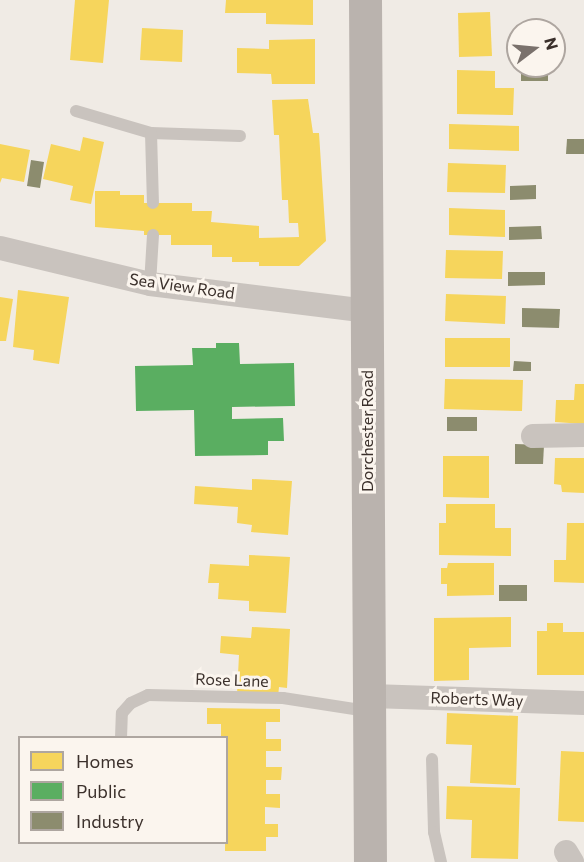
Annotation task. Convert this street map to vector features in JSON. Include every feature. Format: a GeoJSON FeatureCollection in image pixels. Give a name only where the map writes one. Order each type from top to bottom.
{"type":"FeatureCollection","features":[{"type":"Feature","properties":{"kind":"main road","name":"Dorchester Road"},"geometry":{"type":"LineString","coordinates":[[365,0],[371,704],[370,862]]}},
{"type":"Feature","properties":{"kind":"street","name":"Sea View Road"},"geometry":{"type":"LineString","coordinates":[[0,248],[150,284],[366,310]]}},
{"type":"Feature","properties":{"kind":"street"},"geometry":{"type":"LineString","coordinates":[[533,436],[584,435]]}},
{"type":"Feature","properties":{"kind":"street","name":"Roberts Way"},"geometry":{"type":"LineString","coordinates":[[371,704],[584,703]]}},
{"type":"Feature","properties":{"kind":"lane"},"geometry":{"type":"LineString","coordinates":[[76,111],[151,133],[240,136]]}},
{"type":"Feature","properties":{"kind":"lane"},"geometry":{"type":"LineString","coordinates":[[151,133],[153,203]]}},
{"type":"Feature","properties":{"kind":"lane"},"geometry":{"type":"LineString","coordinates":[[150,284],[153,235]]}},
{"type":"Feature","properties":{"kind":"lane","name":"Rose Lane"},"geometry":{"type":"LineString","coordinates":[[121,736],[122,712],[148,695],[283,698],[371,704]]}},
{"type":"Feature","properties":{"kind":"lane"},"geometry":{"type":"LineString","coordinates":[[432,759],[434,831],[441,862]]}},
{"type":"Feature","properties":{"kind":"building: Homes"},"geometry":{"type":"Polygon","coordinates":[[[75,0],[109,0],[103,63],[70,60],[75,0]]]}},
{"type":"Feature","properties":{"kind":"building: Homes"},"geometry":{"type":"Polygon","coordinates":[[[226,0],[313,0],[313,25],[266,24],[266,13],[225,13],[226,0]]]}},
{"type":"Feature","properties":{"kind":"building: Homes"},"geometry":{"type":"Polygon","coordinates":[[[490,12],[492,56],[459,57],[458,13],[490,12]]]}},
{"type":"Feature","properties":{"kind":"building: Homes"},"geometry":{"type":"Polygon","coordinates":[[[142,28],[183,30],[182,62],[140,60],[142,28]]]}},
{"type":"Feature","properties":{"kind":"building: Homes"},"geometry":{"type":"Polygon","coordinates":[[[315,39],[315,84],[272,84],[271,74],[237,73],[237,48],[269,49],[269,40],[315,39]]]}},
{"type":"Feature","properties":{"kind":"building: Homes"},"geometry":{"type":"Polygon","coordinates":[[[457,70],[495,71],[495,88],[514,88],[513,115],[457,114],[457,70]]]}},
{"type":"Feature","properties":{"kind":"building: Homes"},"geometry":{"type":"Polygon","coordinates":[[[308,99],[313,133],[319,133],[326,241],[299,266],[259,266],[259,262],[232,262],[232,257],[212,257],[212,245],[171,245],[171,235],[144,235],[144,231],[95,227],[95,191],[120,191],[120,195],[144,195],[144,203],[192,203],[192,211],[212,211],[211,222],[259,226],[259,238],[299,237],[298,223],[289,223],[288,200],[282,200],[279,135],[274,135],[272,100],[308,99]]]}},
{"type":"Feature","properties":{"kind":"building: Homes"},"geometry":{"type":"Polygon","coordinates":[[[449,124],[519,126],[519,151],[449,149],[449,124]]]}},
{"type":"Feature","properties":{"kind":"building: Homes"},"geometry":{"type":"Polygon","coordinates":[[[83,137],[104,142],[91,204],[70,200],[73,186],[43,179],[51,144],[80,151],[83,137]]]}},
{"type":"Feature","properties":{"kind":"building: Homes"},"geometry":{"type":"Polygon","coordinates":[[[0,144],[30,150],[24,182],[2,178],[0,183],[0,144]]]}},
{"type":"Feature","properties":{"kind":"building: Homes"},"geometry":{"type":"Polygon","coordinates":[[[448,163],[506,165],[505,193],[447,192],[448,163]]]}},
{"type":"Feature","properties":{"kind":"building: Homes"},"geometry":{"type":"Polygon","coordinates":[[[449,208],[505,210],[505,237],[449,235],[449,208]]]}},
{"type":"Feature","properties":{"kind":"building: Homes"},"geometry":{"type":"Polygon","coordinates":[[[446,250],[503,251],[502,279],[445,278],[446,250]]]}},
{"type":"Feature","properties":{"kind":"building: Homes"},"geometry":{"type":"Polygon","coordinates":[[[18,290],[69,297],[59,364],[33,360],[34,350],[13,347],[18,290]]]}},
{"type":"Feature","properties":{"kind":"building: Homes"},"geometry":{"type":"Polygon","coordinates":[[[446,294],[506,296],[505,324],[445,321],[446,294]]]}},
{"type":"Feature","properties":{"kind":"building: Homes"},"geometry":{"type":"Polygon","coordinates":[[[0,297],[13,299],[6,341],[0,341],[0,297]]]}},
{"type":"Feature","properties":{"kind":"building: Homes"},"geometry":{"type":"Polygon","coordinates":[[[445,338],[510,338],[510,367],[445,367],[445,338]]]}},
{"type":"Feature","properties":{"kind":"building: Homes"},"geometry":{"type":"Polygon","coordinates":[[[445,379],[523,380],[522,411],[444,409],[445,379]]]}},
{"type":"Feature","properties":{"kind":"building: Homes"},"geometry":{"type":"Polygon","coordinates":[[[575,384],[584,384],[584,424],[555,422],[556,400],[574,400],[575,384]]]}},
{"type":"Feature","properties":{"kind":"building: Homes"},"geometry":{"type":"Polygon","coordinates":[[[443,456],[489,456],[489,498],[443,497],[443,456]]]}},
{"type":"Feature","properties":{"kind":"building: Homes"},"geometry":{"type":"Polygon","coordinates":[[[555,458],[584,458],[584,493],[562,492],[561,485],[554,484],[555,458]]]}},
{"type":"Feature","properties":{"kind":"building: Homes"},"geometry":{"type":"Polygon","coordinates":[[[252,479],[292,481],[288,535],[251,532],[252,525],[237,523],[238,507],[194,504],[195,486],[252,490],[252,479]]]}},
{"type":"Feature","properties":{"kind":"building: Homes"},"geometry":{"type":"Polygon","coordinates":[[[446,504],[495,504],[495,528],[511,528],[511,556],[439,555],[439,523],[446,523],[446,504]]]}},
{"type":"Feature","properties":{"kind":"building: Homes"},"geometry":{"type":"Polygon","coordinates":[[[567,523],[584,523],[584,583],[554,582],[554,560],[566,560],[567,523]]]}},
{"type":"Feature","properties":{"kind":"building: Homes"},"geometry":{"type":"Polygon","coordinates":[[[249,555],[290,557],[286,613],[249,611],[249,601],[218,599],[219,583],[208,583],[210,564],[249,566],[249,555]]]}},
{"type":"Feature","properties":{"kind":"building: Homes"},"geometry":{"type":"Polygon","coordinates":[[[448,563],[494,563],[494,595],[447,596],[447,584],[441,584],[441,568],[447,568],[448,563]]]}},
{"type":"Feature","properties":{"kind":"building: Homes"},"geometry":{"type":"Polygon","coordinates":[[[511,617],[511,647],[469,648],[469,680],[434,681],[434,618],[511,617]]]}},
{"type":"Feature","properties":{"kind":"building: Homes"},"geometry":{"type":"Polygon","coordinates":[[[547,623],[563,623],[563,632],[584,632],[584,675],[537,675],[537,631],[547,631],[547,623]]]}},
{"type":"Feature","properties":{"kind":"building: Homes"},"geometry":{"type":"Polygon","coordinates":[[[252,627],[290,629],[287,688],[279,687],[278,697],[237,694],[239,655],[220,653],[221,636],[251,638],[252,627]]]}},
{"type":"Feature","properties":{"kind":"building: Homes"},"geometry":{"type":"Polygon","coordinates":[[[207,708],[280,709],[280,722],[266,722],[266,739],[281,739],[281,751],[266,751],[266,767],[282,767],[281,780],[266,780],[266,794],[280,794],[280,808],[265,807],[265,824],[278,824],[278,837],[266,837],[266,851],[225,851],[225,844],[228,844],[228,736],[221,736],[221,724],[207,724],[207,708]]]}},
{"type":"Feature","properties":{"kind":"building: Homes"},"geometry":{"type":"Polygon","coordinates":[[[447,713],[518,716],[516,785],[470,783],[472,745],[446,744],[447,713]]]}},
{"type":"Feature","properties":{"kind":"building: Homes"},"geometry":{"type":"Polygon","coordinates":[[[561,751],[584,752],[584,822],[558,821],[561,751]]]}},
{"type":"Feature","properties":{"kind":"building: Homes"},"geometry":{"type":"Polygon","coordinates":[[[447,786],[520,788],[518,859],[471,858],[472,820],[446,819],[447,786]]]}},
{"type":"Feature","properties":{"kind":"building: Public"},"geometry":{"type":"Polygon","coordinates":[[[216,343],[239,343],[240,364],[294,363],[295,406],[232,407],[232,419],[283,418],[284,441],[268,441],[268,455],[195,456],[194,410],[136,411],[135,366],[193,365],[192,348],[216,348],[216,343]]]}},
{"type":"Feature","properties":{"kind":"building: Industry"},"geometry":{"type":"Polygon","coordinates":[[[521,78],[548,78],[548,81],[521,81],[521,78]]]}},
{"type":"Feature","properties":{"kind":"building: Industry"},"geometry":{"type":"Polygon","coordinates":[[[567,139],[584,139],[584,154],[566,154],[567,139]]]}},
{"type":"Feature","properties":{"kind":"building: Industry"},"geometry":{"type":"Polygon","coordinates":[[[31,160],[44,162],[40,188],[27,186],[31,160]]]}},
{"type":"Feature","properties":{"kind":"building: Industry"},"geometry":{"type":"Polygon","coordinates":[[[536,185],[536,199],[510,200],[510,186],[536,185]]]}},
{"type":"Feature","properties":{"kind":"building: Industry"},"geometry":{"type":"Polygon","coordinates":[[[541,226],[542,239],[509,240],[509,227],[541,226]]]}},
{"type":"Feature","properties":{"kind":"building: Industry"},"geometry":{"type":"Polygon","coordinates":[[[508,272],[545,272],[545,285],[508,286],[508,272]]]}},
{"type":"Feature","properties":{"kind":"building: Industry"},"geometry":{"type":"Polygon","coordinates":[[[522,308],[560,309],[559,328],[522,327],[522,308]]]}},
{"type":"Feature","properties":{"kind":"building: Industry"},"geometry":{"type":"Polygon","coordinates":[[[514,361],[531,362],[531,371],[513,371],[514,361]]]}},
{"type":"Feature","properties":{"kind":"building: Industry"},"geometry":{"type":"Polygon","coordinates":[[[447,417],[477,417],[477,431],[447,431],[447,417]]]}},
{"type":"Feature","properties":{"kind":"building: Industry"},"geometry":{"type":"Polygon","coordinates":[[[515,444],[544,445],[543,464],[515,464],[515,444]]]}},
{"type":"Feature","properties":{"kind":"building: Industry"},"geometry":{"type":"Polygon","coordinates":[[[499,585],[527,585],[527,601],[499,601],[499,585]]]}}]}
